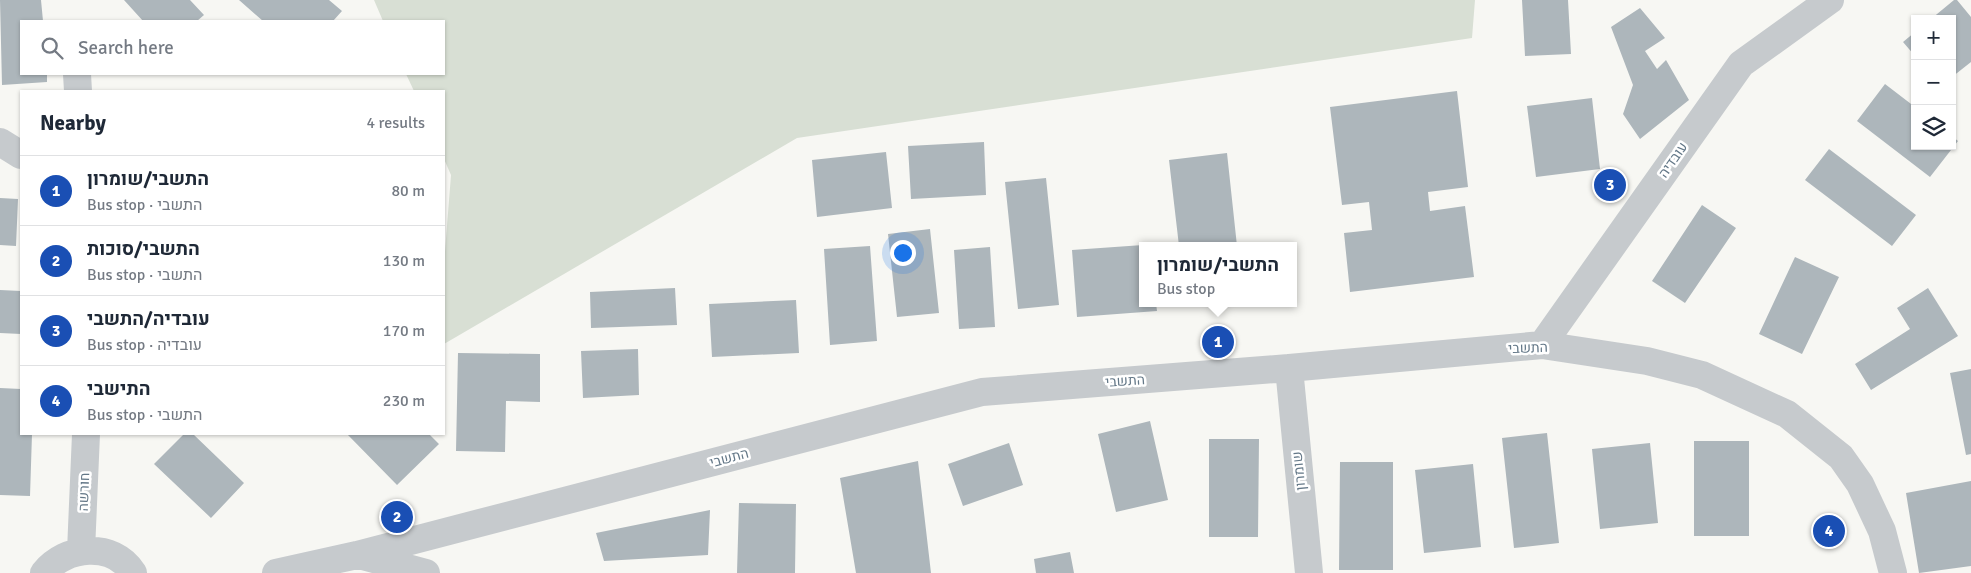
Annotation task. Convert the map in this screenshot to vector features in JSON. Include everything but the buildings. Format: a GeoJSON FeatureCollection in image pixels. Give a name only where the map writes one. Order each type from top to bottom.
{"type":"FeatureCollection","features":[{"type":"Feature","properties":{"kind":"street","name":"עובדיה"},"geometry":{"type":"LineString","coordinates":[[1542,345],[1741,64],[1830,0]]}},
{"type":"Feature","properties":{"kind":"street"},"geometry":{"type":"LineString","coordinates":[[77,75],[78,90]]}},
{"type":"Feature","properties":{"kind":"street"},"geometry":{"type":"LineString","coordinates":[[0,142],[20,154]]}},
{"type":"Feature","properties":{"kind":"street","name":"התשבי"},"geometry":{"type":"LineString","coordinates":[[276,573],[357,555],[982,392],[1289,368],[1542,345],[1647,361],[1702,375],[1787,414],[1841,457],[1860,484],[1882,531],[1893,573]]}},
{"type":"Feature","properties":{"kind":"street","name":"שומרון"},"geometry":{"type":"LineString","coordinates":[[1289,368],[1309,573]]}},
{"type":"Feature","properties":{"kind":"street","name":"חורשה"},"geometry":{"type":"LineString","coordinates":[[81,551],[86,435]]}},
{"type":"Feature","properties":{"kind":"street"},"geometry":{"type":"LineString","coordinates":[[44,573],[50,565],[65,555],[81,551],[100,552],[116,558],[132,573]]}},
{"type":"Feature","properties":{"kind":"street"},"geometry":{"type":"LineString","coordinates":[[357,555],[426,573]]}},
{"type":"Feature","properties":{"kind":"shaded area"},"geometry":{"type":"Polygon","coordinates":[[[374,0],[1475,0],[1472,38],[797,138],[445,343],[445,251],[451,175],[445,161],[445,90],[414,90],[406,75],[445,75],[445,20],[383,20],[374,0]]]}},
{"type":"Feature","properties":{"kind":"place","name":"עובדיה/התשבי"},"geometry":{"type":"Point","coordinates":[1610,185]}},
{"type":"Feature","properties":{"kind":"place","name":"התשבי/שומרון"},"geometry":{"type":"Point","coordinates":[1218,342]}},
{"type":"Feature","properties":{"kind":"place","name":"התשבי/סוכות"},"geometry":{"type":"Point","coordinates":[397,517]}},
{"type":"Feature","properties":{"kind":"place","name":"התישבי"},"geometry":{"type":"Point","coordinates":[1829,531]}}]}
